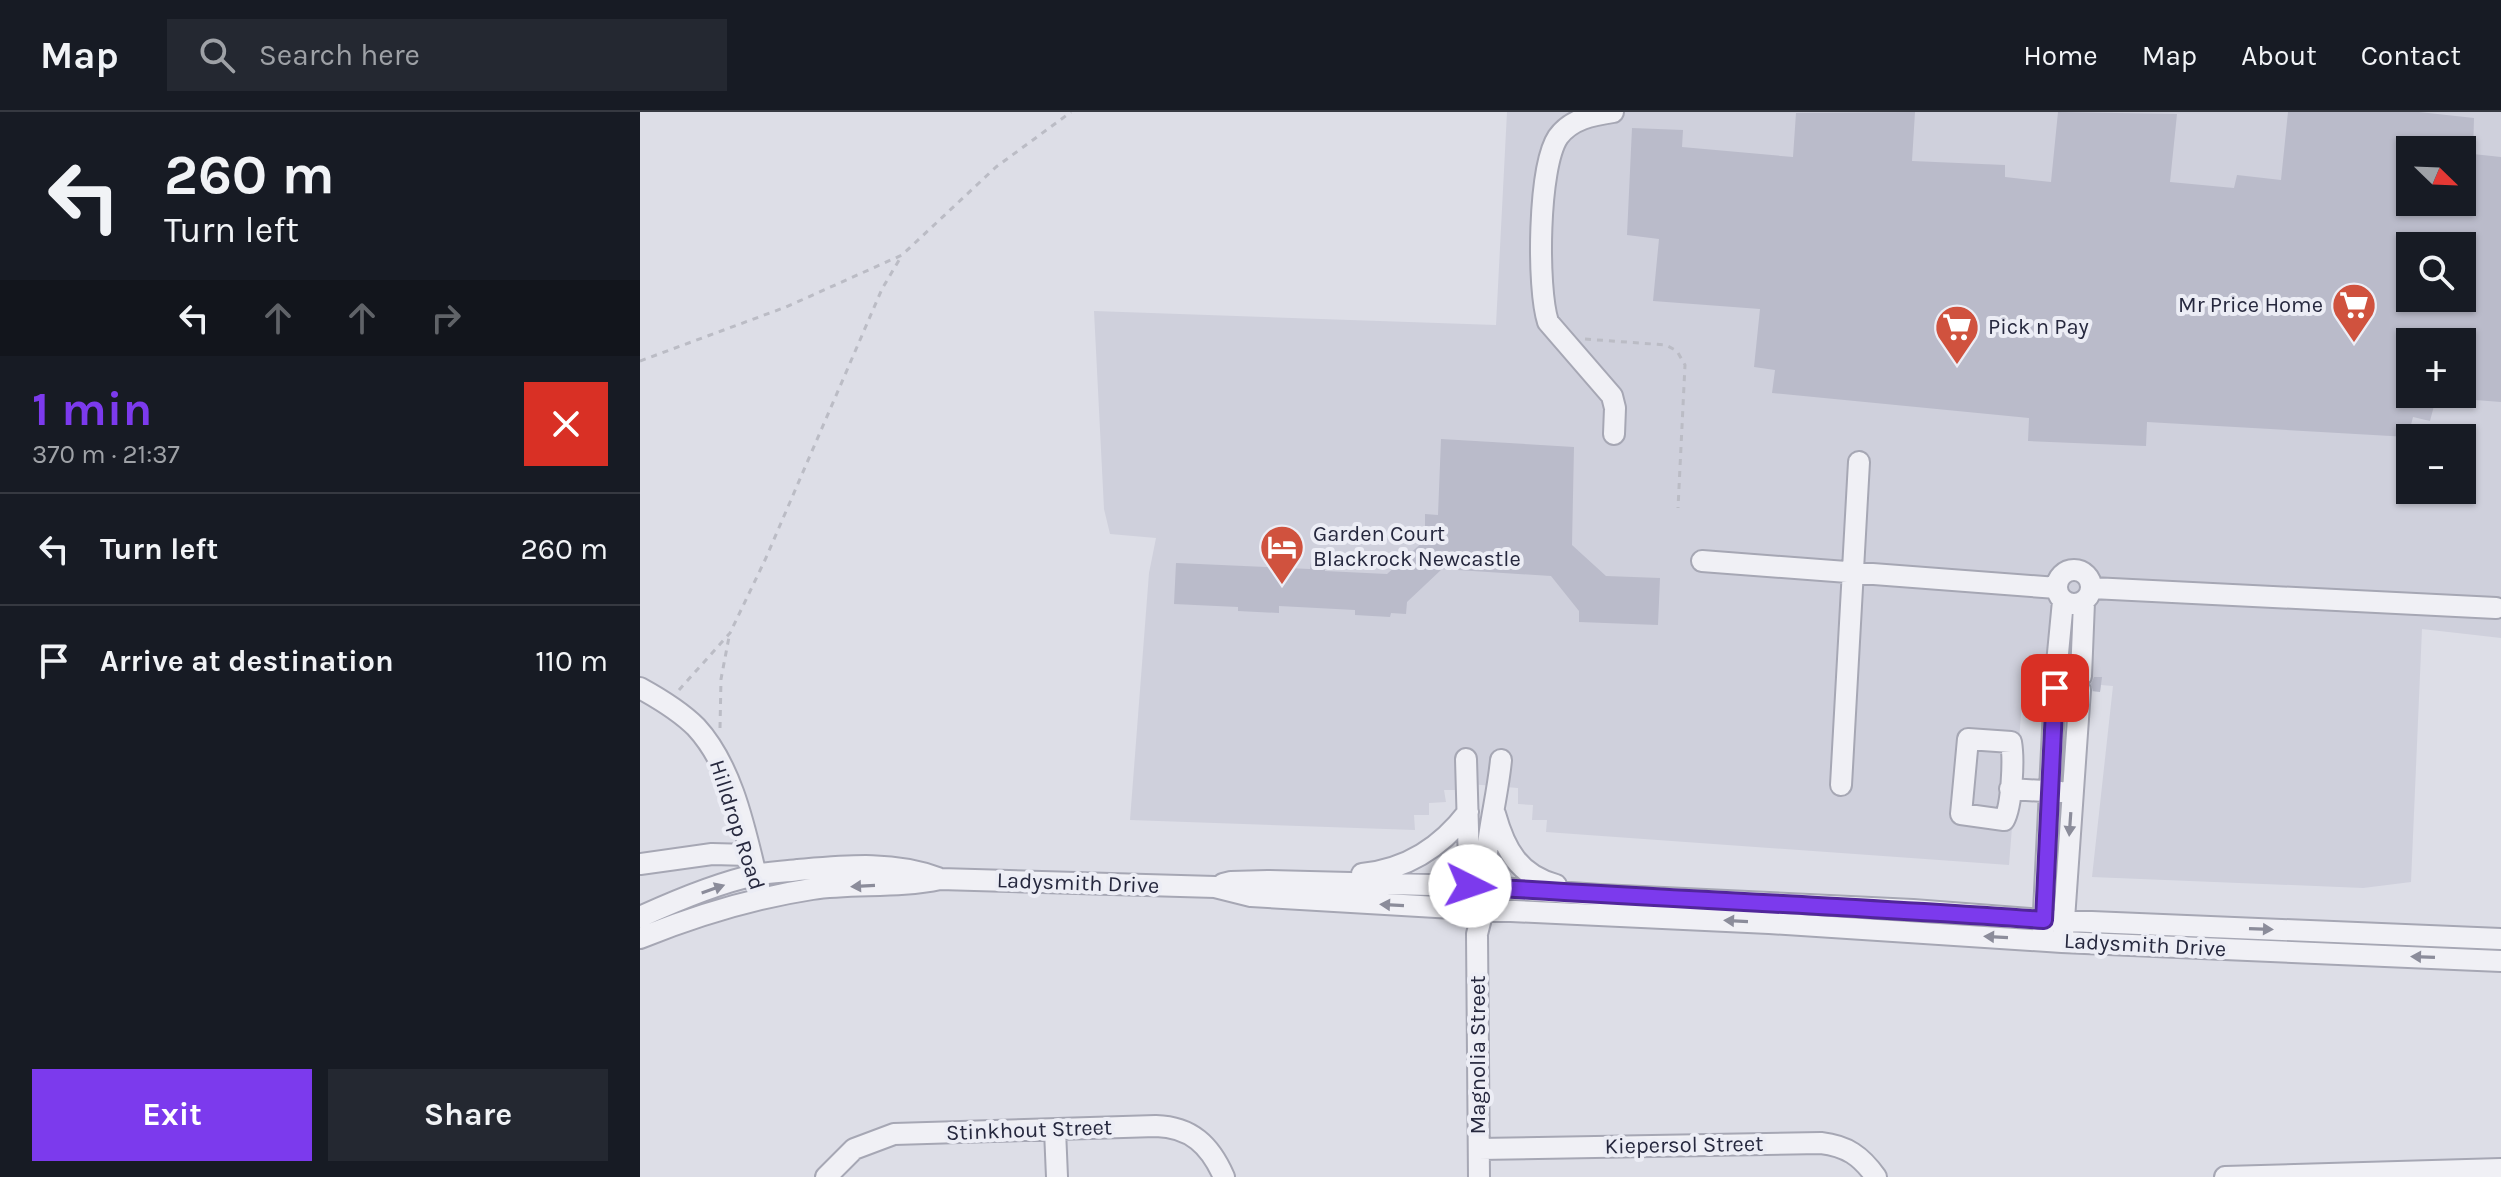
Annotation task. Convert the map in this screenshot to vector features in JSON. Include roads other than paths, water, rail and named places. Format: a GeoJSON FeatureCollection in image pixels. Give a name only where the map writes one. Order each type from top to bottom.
{"type":"FeatureCollection","features":[{"type":"Feature","properties":{"kind":"street"},"geometry":{"type":"LineString","coordinates":[[1613,112],[1574,123],[1564,130],[1551,151],[1545,191],[1541,278],[1548,322],[1612,396],[1614,434]]}},
{"type":"Feature","properties":{"kind":"street"},"geometry":{"type":"LineString","coordinates":[[1841,785],[1859,462]]}},
{"type":"Feature","properties":{"kind":"street"},"geometry":{"type":"LineString","coordinates":[[1702,561],[1854,573],[2060,595],[2073,605],[2088,595],[2496,608]]}},
{"type":"Feature","properties":{"kind":"street"},"geometry":{"type":"LineString","coordinates":[[2073,570],[2084,573],[2088,595],[2073,793],[2053,931],[2050,792],[2059,578],[2073,570]]}},
{"type":"Feature","properties":{"kind":"street","name":"Hilldrop Road"},"geometry":{"type":"LineString","coordinates":[[640,688],[695,727],[714,753],[731,791],[762,900]]}},
{"type":"Feature","properties":{"kind":"street"},"geometry":{"type":"LineString","coordinates":[[1466,759],[1468,812],[1477,886]]}},
{"type":"Feature","properties":{"kind":"street"},"geometry":{"type":"LineString","coordinates":[[1477,886],[1486,856],[1501,760]]}},
{"type":"Feature","properties":{"kind":"street"},"geometry":{"type":"LineString","coordinates":[[2010,789],[2073,793]]}},
{"type":"Feature","properties":{"kind":"street"},"geometry":{"type":"LineString","coordinates":[[1494,810],[1502,839],[1512,858],[1531,875],[1560,886],[1600,895]]}},
{"type":"Feature","properties":{"kind":"street"},"geometry":{"type":"LineString","coordinates":[[1311,881],[1373,873],[1417,859],[1442,842],[1468,812]]}},
{"type":"Feature","properties":{"kind":"street"},"geometry":{"type":"LineString","coordinates":[[640,864],[712,854],[753,865]]}},
{"type":"Feature","properties":{"kind":"street","name":"Ladysmith Drive"},"geometry":{"type":"LineString","coordinates":[[640,917],[753,865],[885,866],[919,871],[940,879]]}},
{"type":"Feature","properties":{"kind":"street","name":"Ladysmith Drive"},"geometry":{"type":"LineString","coordinates":[[640,938],[685,920],[813,889],[904,885],[940,879],[1215,887],[1251,896],[1769,923],[2501,939]]}},
{"type":"Feature","properties":{"kind":"street","name":"Ladysmith Drive"},"geometry":{"type":"LineString","coordinates":[[1215,887],[1231,882],[1311,881],[1477,886],[1913,910],[2053,931],[2501,961]]}},
{"type":"Feature","properties":{"kind":"street","name":"Magnolia Street"},"geometry":{"type":"LineString","coordinates":[[1477,886],[1479,1177]]}},
{"type":"Feature","properties":{"kind":"street","name":"Stinkhout Street"},"geometry":{"type":"LineString","coordinates":[[826,1177],[854,1149],[894,1134],[1171,1127],[1188,1132],[1209,1148],[1224,1177]]}},
{"type":"Feature","properties":{"kind":"street"},"geometry":{"type":"LineString","coordinates":[[1055,1130],[1057,1177]]}},
{"type":"Feature","properties":{"kind":"street","name":"Kiepersol Street"},"geometry":{"type":"LineString","coordinates":[[1479,1149],[1821,1143],[1849,1149],[1864,1160],[1876,1177]]}},
{"type":"Feature","properties":{"kind":"street"},"geometry":{"type":"LineString","coordinates":[[2225,1177],[2501,1169]]}},
{"type":"Feature","properties":{"kind":"place","name":"Mr Price Home"},"geometry":{"type":"Point","coordinates":[2354,344]}},
{"type":"Feature","properties":{"kind":"place","name":"Pick n Pay"},"geometry":{"type":"Point","coordinates":[1957,366]}},
{"type":"Feature","properties":{"kind":"place","name":"Garden Court Blackrock Newcastle"},"geometry":{"type":"Point","coordinates":[1282,586]}}]}
